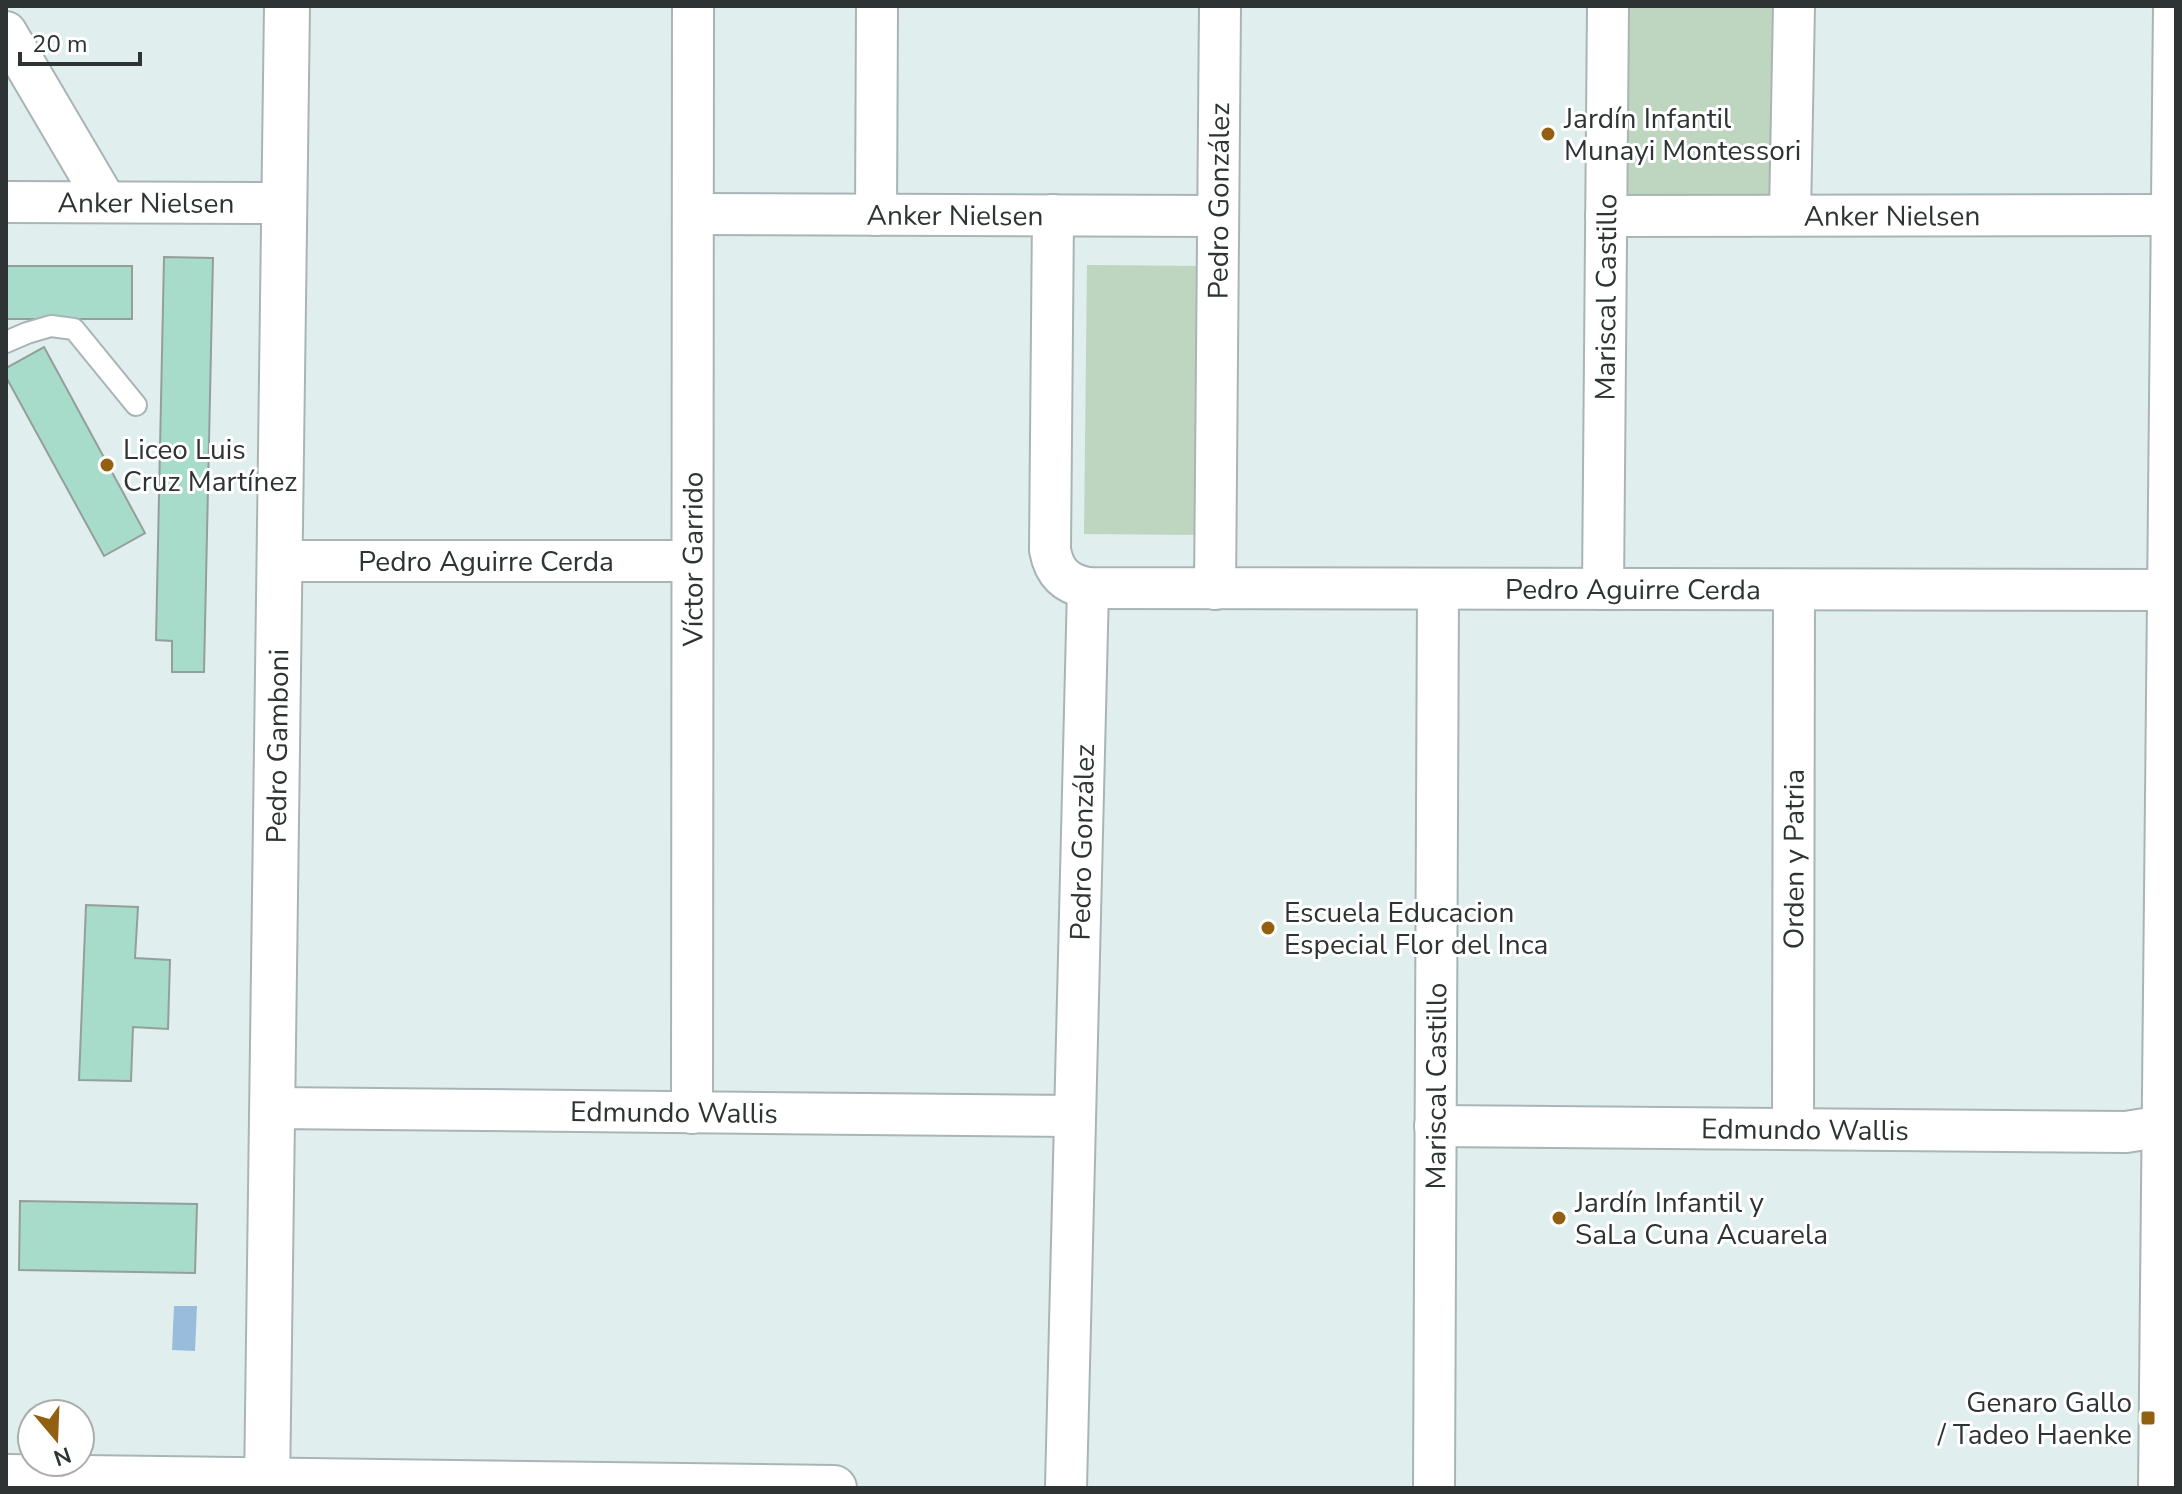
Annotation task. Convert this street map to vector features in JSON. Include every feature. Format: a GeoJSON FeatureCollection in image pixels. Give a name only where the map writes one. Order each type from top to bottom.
{"type":"FeatureCollection","features":[{"type":"Feature","properties":{"kind":"street","name":"Pedro Gamboni"},"geometry":{"type":"LineString","coordinates":[[267,1484],[287,6]]}},
{"type":"Feature","properties":{"kind":"street","name":"Víctor Garrido"},"geometry":{"type":"LineString","coordinates":[[692,1113],[693,6]]}},
{"type":"Feature","properties":{"kind":"street"},"geometry":{"type":"LineString","coordinates":[[876,215],[877,6]]}},
{"type":"Feature","properties":{"kind":"street","name":"Pedro González"},"geometry":{"type":"LineString","coordinates":[[1215,589],[1220,6]]}},
{"type":"Feature","properties":{"kind":"street","name":"Mariscal Castillo"},"geometry":{"type":"LineString","coordinates":[[1603,589],[1608,6]]}},
{"type":"Feature","properties":{"kind":"street"},"geometry":{"type":"LineString","coordinates":[[1790,215],[1794,6]]}},
{"type":"Feature","properties":{"kind":"street"},"geometry":{"type":"LineString","coordinates":[[2161,1488],[2170,1125],[2176,6]]}},
{"type":"Feature","properties":{"kind":"street"},"geometry":{"type":"LineString","coordinates":[[6,32],[106,202]]}},
{"type":"Feature","properties":{"kind":"street","name":"Anker Nielsen"},"geometry":{"type":"LineString","coordinates":[[6,202],[285,203]]}},
{"type":"Feature","properties":{"kind":"street","name":"Anker Nielsen"},"geometry":{"type":"LineString","coordinates":[[693,214],[1218,216]]}},
{"type":"Feature","properties":{"kind":"street"},"geometry":{"type":"LineString","coordinates":[[1053,215],[1050,550],[1056,571],[1063,579],[1074,586],[1088,588]]}},
{"type":"Feature","properties":{"kind":"street","name":"Anker Nielsen"},"geometry":{"type":"LineString","coordinates":[[1606,216],[2175,215]]}},
{"type":"Feature","properties":{"kind":"street","name":"Pedro Aguirre Cerda"},"geometry":{"type":"LineString","coordinates":[[280,561],[692,561]]}},
{"type":"Feature","properties":{"kind":"street","name":"Pedro González"},"geometry":{"type":"LineString","coordinates":[[1066,1488],[1088,588]]}},
{"type":"Feature","properties":{"kind":"street","name":"Pedro Aguirre Cerda"},"geometry":{"type":"LineString","coordinates":[[1088,588],[2173,590]]}},
{"type":"Feature","properties":{"kind":"street","name":"Mariscal Castillo"},"geometry":{"type":"LineString","coordinates":[[1434,1488],[1438,589]]}},
{"type":"Feature","properties":{"kind":"street","name":"Orden y Patria"},"geometry":{"type":"LineString","coordinates":[[1793,1129],[1794,590]]}},
{"type":"Feature","properties":{"kind":"street","name":"Edmundo Wallis"},"geometry":{"type":"LineString","coordinates":[[272,1108],[1075,1116]]}},
{"type":"Feature","properties":{"kind":"street","name":"Edmundo Wallis"},"geometry":{"type":"LineString","coordinates":[[1435,1126],[2126,1132],[2170,1125]]}},
{"type":"Feature","properties":{"kind":"street"},"geometry":{"type":"LineString","coordinates":[[6,1477],[267,1484],[834,1488]]}},
{"type":"Feature","properties":{"kind":"lane"},"geometry":{"type":"LineString","coordinates":[[6,342],[51,326],[74,329],[136,405]]}},
{"type":"Feature","properties":{"kind":"green space"},"geometry":{"type":"Polygon","coordinates":[[[1627,6],[1778,6],[1778,201],[1626,201],[1627,6]]]}},
{"type":"Feature","properties":{"kind":"green space"},"geometry":{"type":"Polygon","coordinates":[[[1087,265],[1206,266],[1203,535],[1084,534],[1087,265]]]}},
{"type":"Feature","properties":{"kind":"water"},"geometry":{"type":"Polygon","coordinates":[[[174,1306],[197,1306],[195,1351],[172,1350],[174,1306]]]}},
{"type":"Feature","properties":{"kind":"building"},"geometry":{"type":"Polygon","coordinates":[[[164,257],[213,258],[204,672],[172,672],[172,641],[156,640],[164,257]]]}},
{"type":"Feature","properties":{"kind":"building"},"geometry":{"type":"Polygon","coordinates":[[[6,266],[132,266],[132,319],[6,319],[6,266]]]}},
{"type":"Feature","properties":{"kind":"building"},"geometry":{"type":"Polygon","coordinates":[[[44,347],[145,533],[104,556],[6,377],[6,368],[44,347]]]}},
{"type":"Feature","properties":{"kind":"building"},"geometry":{"type":"Polygon","coordinates":[[[86,905],[138,907],[135,958],[170,960],[168,1029],[133,1027],[131,1081],[79,1080],[86,905]]]}},
{"type":"Feature","properties":{"kind":"building"},"geometry":{"type":"Polygon","coordinates":[[[20,1201],[197,1204],[195,1273],[19,1270],[20,1201]]]}},
{"type":"Feature","properties":{"kind":"place","name":"Jardín Infantil Munayi Montessori"},"geometry":{"type":"Point","coordinates":[1548,134]}},
{"type":"Feature","properties":{"kind":"place","name":"Liceo Luis Cruz Martínez"},"geometry":{"type":"Point","coordinates":[107,465]}},
{"type":"Feature","properties":{"kind":"place","name":"Escuela Educacion Especial Flor del Inca"},"geometry":{"type":"Point","coordinates":[1268,928]}},
{"type":"Feature","properties":{"kind":"place","name":"Jardín Infantil y SaLa Cuna Acuarela"},"geometry":{"type":"Point","coordinates":[1559,1218]}},
{"type":"Feature","properties":{"kind":"place","name":"Genaro Gallo / Tadeo Haenke"},"geometry":{"type":"Point","coordinates":[2148,1418]}}]}
